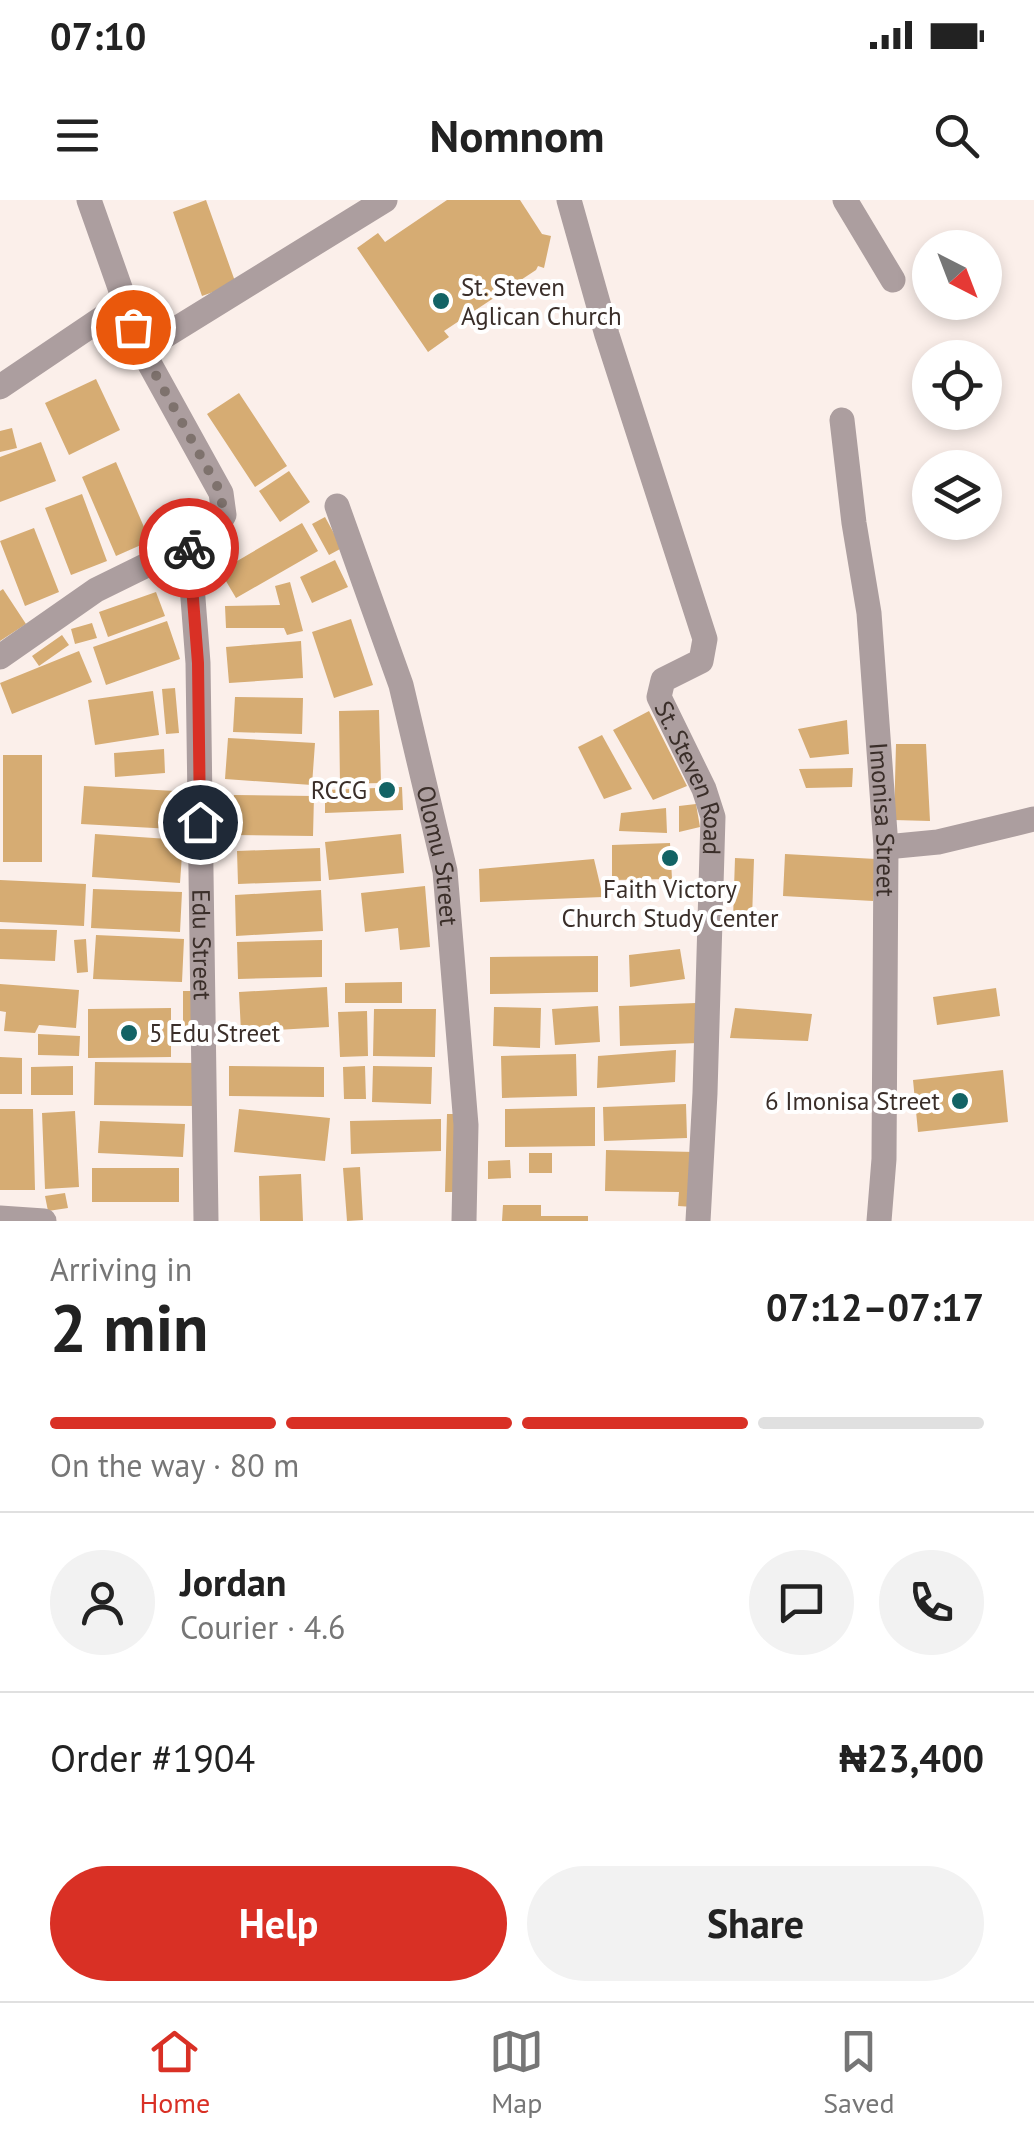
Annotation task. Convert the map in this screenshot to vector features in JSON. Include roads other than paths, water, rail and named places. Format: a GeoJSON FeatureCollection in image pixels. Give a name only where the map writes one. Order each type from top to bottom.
{"type":"FeatureCollection","features":[{"type":"Feature","properties":{"kind":"street"},"geometry":{"type":"LineString","coordinates":[[0,657],[96,590],[214,532],[224,515],[221,493],[142,350],[89,200]]}},
{"type":"Feature","properties":{"kind":"street"},"geometry":{"type":"LineString","coordinates":[[142,350],[385,200]]}},
{"type":"Feature","properties":{"kind":"street","name":"St. Steven Road"},"geometry":{"type":"LineString","coordinates":[[569,200],[607,336],[704,638],[701,660],[663,680],[658,697],[704,789],[713,817],[698,1221]]}},
{"type":"Feature","properties":{"kind":"street"},"geometry":{"type":"LineString","coordinates":[[844,200],[893,280]]}},
{"type":"Feature","properties":{"kind":"street"},"geometry":{"type":"LineString","coordinates":[[0,387],[123,304]]}},
{"type":"Feature","properties":{"kind":"street","name":"Imonisa Street"},"geometry":{"type":"LineString","coordinates":[[842,420],[869,613],[886,847],[884,1159],[879,1221]]}},
{"type":"Feature","properties":{"kind":"street","name":"Olomu Street"},"geometry":{"type":"LineString","coordinates":[[337,506],[401,685],[445,871],[466,1124],[464,1221]]}},
{"type":"Feature","properties":{"kind":"street","name":"Edu Street"},"geometry":{"type":"LineString","coordinates":[[188,547],[198,663],[206,1221]]}},
{"type":"Feature","properties":{"kind":"street"},"geometry":{"type":"LineString","coordinates":[[886,847],[938,842],[1034,818]]}},
{"type":"Feature","properties":{"kind":"street"},"geometry":{"type":"LineString","coordinates":[[0,1218],[44,1221]]}},
{"type":"Feature","properties":{"kind":"place","name":"St. Steven Aglican Church"},"geometry":{"type":"Point","coordinates":[441,301]}},
{"type":"Feature","properties":{"kind":"place","name":"RCCG"},"geometry":{"type":"Point","coordinates":[387,790]}},
{"type":"Feature","properties":{"kind":"place","name":"Faith Victory Church Study Center"},"geometry":{"type":"Point","coordinates":[670,858]}},
{"type":"Feature","properties":{"kind":"place","name":"5 Edu Street"},"geometry":{"type":"Point","coordinates":[129,1033]}},
{"type":"Feature","properties":{"kind":"place","name":"6 Imonisa Street"},"geometry":{"type":"Point","coordinates":[960,1101]}}]}
